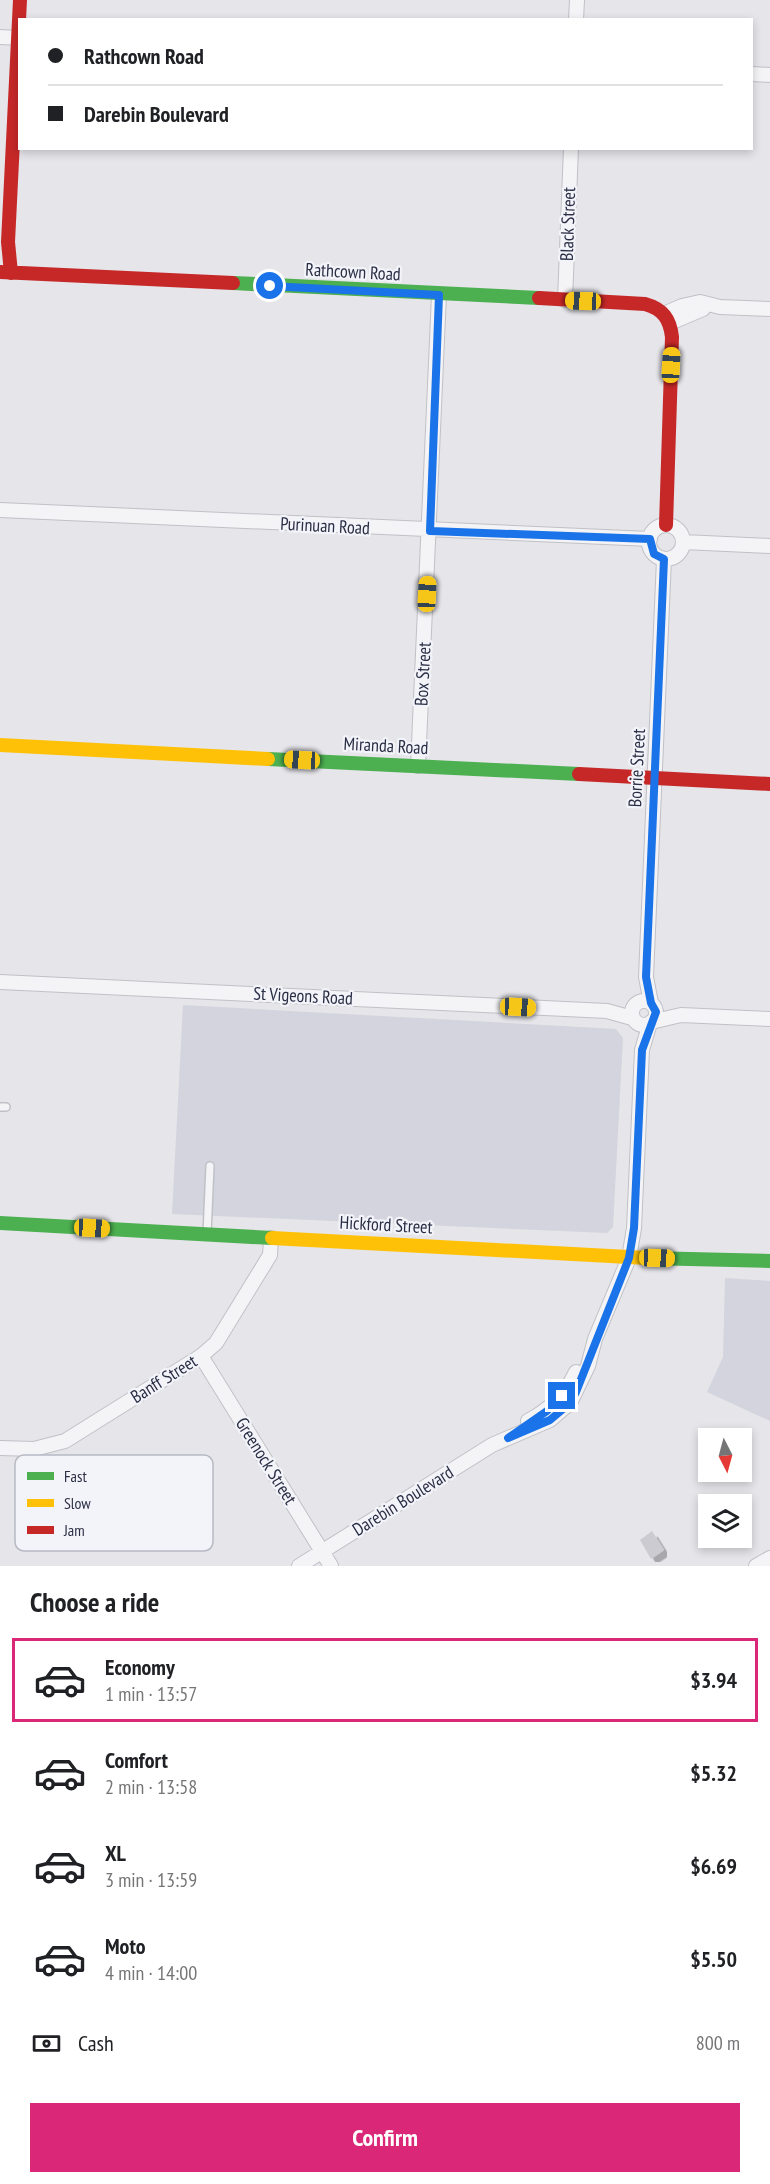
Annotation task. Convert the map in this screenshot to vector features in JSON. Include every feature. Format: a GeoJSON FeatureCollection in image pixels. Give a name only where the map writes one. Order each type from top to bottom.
{"type":"FeatureCollection","features":[{"type":"Feature","properties":{"kind":"street"},"geometry":{"type":"LineString","coordinates":[[20,0],[20,18]]}},
{"type":"Feature","properties":{"kind":"street"},"geometry":{"type":"LineString","coordinates":[[576,18],[577,0]]}},
{"type":"Feature","properties":{"kind":"street"},"geometry":{"type":"LineString","coordinates":[[0,37],[18,38]]}},
{"type":"Feature","properties":{"kind":"street"},"geometry":{"type":"LineString","coordinates":[[4,273],[3,259],[8,243],[18,57]]}},
{"type":"Feature","properties":{"kind":"street"},"geometry":{"type":"LineString","coordinates":[[753,74],[770,75]]}},
{"type":"Feature","properties":{"kind":"street","name":"Black Street"},"geometry":{"type":"LineString","coordinates":[[565,300],[571,150]]}},
{"type":"Feature","properties":{"kind":"street","name":"Rathcown Road"},"geometry":{"type":"LineString","coordinates":[[4,273],[650,304],[668,318]]}},
{"type":"Feature","properties":{"kind":"street","name":"Box Street"},"geometry":{"type":"LineString","coordinates":[[418,765],[439,295]]}},
{"type":"Feature","properties":{"kind":"street"},"geometry":{"type":"LineString","coordinates":[[666,525],[672,341],[668,318],[720,307],[770,309]]}},
{"type":"Feature","properties":{"kind":"street","name":"Purinuan Road"},"geometry":{"type":"LineString","coordinates":[[0,510],[430,531],[650,539]]}},
{"type":"Feature","properties":{"kind":"street"},"geometry":{"type":"LineString","coordinates":[[666,525],[680,532],[683,542],[677,555],[664,559],[654,554],[650,539],[655,529],[666,525]]}},
{"type":"Feature","properties":{"kind":"street"},"geometry":{"type":"LineString","coordinates":[[683,542],[770,546]]}},
{"type":"Feature","properties":{"kind":"street","name":"Borrie Street"},"geometry":{"type":"LineString","coordinates":[[635,1012],[646,977],[664,559]]}},
{"type":"Feature","properties":{"kind":"street","name":"Miranda Road"},"geometry":{"type":"LineString","coordinates":[[0,746],[770,784]]}},
{"type":"Feature","properties":{"kind":"street","name":"Borrie Street"},"geometry":{"type":"LineString","coordinates":[[646,977],[653,1006]]}},
{"type":"Feature","properties":{"kind":"street","name":"St Vigeons Road"},"geometry":{"type":"LineString","coordinates":[[0,982],[635,1012]]}},
{"type":"Feature","properties":{"kind":"street"},"geometry":{"type":"LineString","coordinates":[[629,1258],[634,1228],[642,1050],[635,1012],[644,1000],[653,1006],[681,1015],[770,1019]]}},
{"type":"Feature","properties":{"kind":"street"},"geometry":{"type":"LineString","coordinates":[[642,1050],[651,1023],[656,1016],[653,1006]]}},
{"type":"Feature","properties":{"kind":"street"},"geometry":{"type":"LineString","coordinates":[[635,1012],[643,1025],[681,1015]]}},
{"type":"Feature","properties":{"kind":"street","name":"Hickford Street"},"geometry":{"type":"LineString","coordinates":[[0,1223],[629,1258],[770,1261]]}},
{"type":"Feature","properties":{"kind":"street","name":"Banff Street"},"geometry":{"type":"LineString","coordinates":[[0,1448],[34,1449],[65,1441],[201,1356],[216,1343],[270,1255],[271,1238]]}},
{"type":"Feature","properties":{"kind":"street","name":"Darebin Boulevard"},"geometry":{"type":"LineString","coordinates":[[299,1566],[508,1438],[547,1411],[562,1396],[595,1339],[629,1258]]}},
{"type":"Feature","properties":{"kind":"street","name":"Greenock Street"},"geometry":{"type":"LineString","coordinates":[[201,1356],[331,1566]]}},
{"type":"Feature","properties":{"kind":"street"},"geometry":{"type":"LineString","coordinates":[[756,1566],[770,1558]]}},
{"type":"Feature","properties":{"kind":"lane"},"geometry":{"type":"LineString","coordinates":[[207,1234],[210,1166]]}},
{"type":"Feature","properties":{"kind":"shaded area"},"geometry":{"type":"Polygon","coordinates":[[[183,1005],[616,1029],[623,1038],[613,1227],[607,1233],[172,1214],[183,1005]]]}},
{"type":"Feature","properties":{"kind":"shaded area"},"geometry":{"type":"Polygon","coordinates":[[[725,1278],[770,1281],[770,1421],[707,1392],[723,1357],[725,1278]]]}},
{"type":"Feature","properties":{"kind":"building"},"geometry":{"type":"Polygon","coordinates":[[[652,1531],[664,1550],[651,1559],[640,1540],[652,1531]]]}},
{"type":"Feature","properties":{"kind":"traffic: fast"},"geometry":{"type":"LineString","coordinates":[[233,283],[539,298]]}},
{"type":"Feature","properties":{"kind":"traffic: fast"},"geometry":{"type":"LineString","coordinates":[[268,759],[579,774]]}},
{"type":"Feature","properties":{"kind":"traffic: fast"},"geometry":{"type":"LineString","coordinates":[[0,1223],[272,1238]]}},
{"type":"Feature","properties":{"kind":"traffic: fast"},"geometry":{"type":"LineString","coordinates":[[647,1258],[770,1261]]}},
{"type":"Feature","properties":{"kind":"traffic: slow"},"geometry":{"type":"LineString","coordinates":[[0,745],[268,759]]}},
{"type":"Feature","properties":{"kind":"traffic: slow"},"geometry":{"type":"LineString","coordinates":[[272,1238],[647,1258]]}},
{"type":"Feature","properties":{"kind":"traffic: jam"},"geometry":{"type":"LineString","coordinates":[[19,18],[20,0]]}},
{"type":"Feature","properties":{"kind":"traffic: jam"},"geometry":{"type":"LineString","coordinates":[[11,273],[8,242],[18,40]]}},
{"type":"Feature","properties":{"kind":"traffic: jam"},"geometry":{"type":"LineString","coordinates":[[0,272],[233,283]]}},
{"type":"Feature","properties":{"kind":"traffic: jam"},"geometry":{"type":"LineString","coordinates":[[539,298],[645,304],[657,309],[667,320],[672,337],[666,525]]}},
{"type":"Feature","properties":{"kind":"traffic: jam"},"geometry":{"type":"LineString","coordinates":[[579,774],[770,784]]}},
{"type":"Feature","properties":{"kind":"route"},"geometry":{"type":"LineString","coordinates":[[270,286],[439,295],[430,531],[650,539],[649,544],[654,554],[664,559],[646,977],[651,1003],[656,1012],[646,1033],[642,1050],[634,1228],[629,1258],[595,1339],[588,1366],[570,1403],[550,1420],[508,1438],[525,1423],[547,1411],[562,1396]]}}]}
